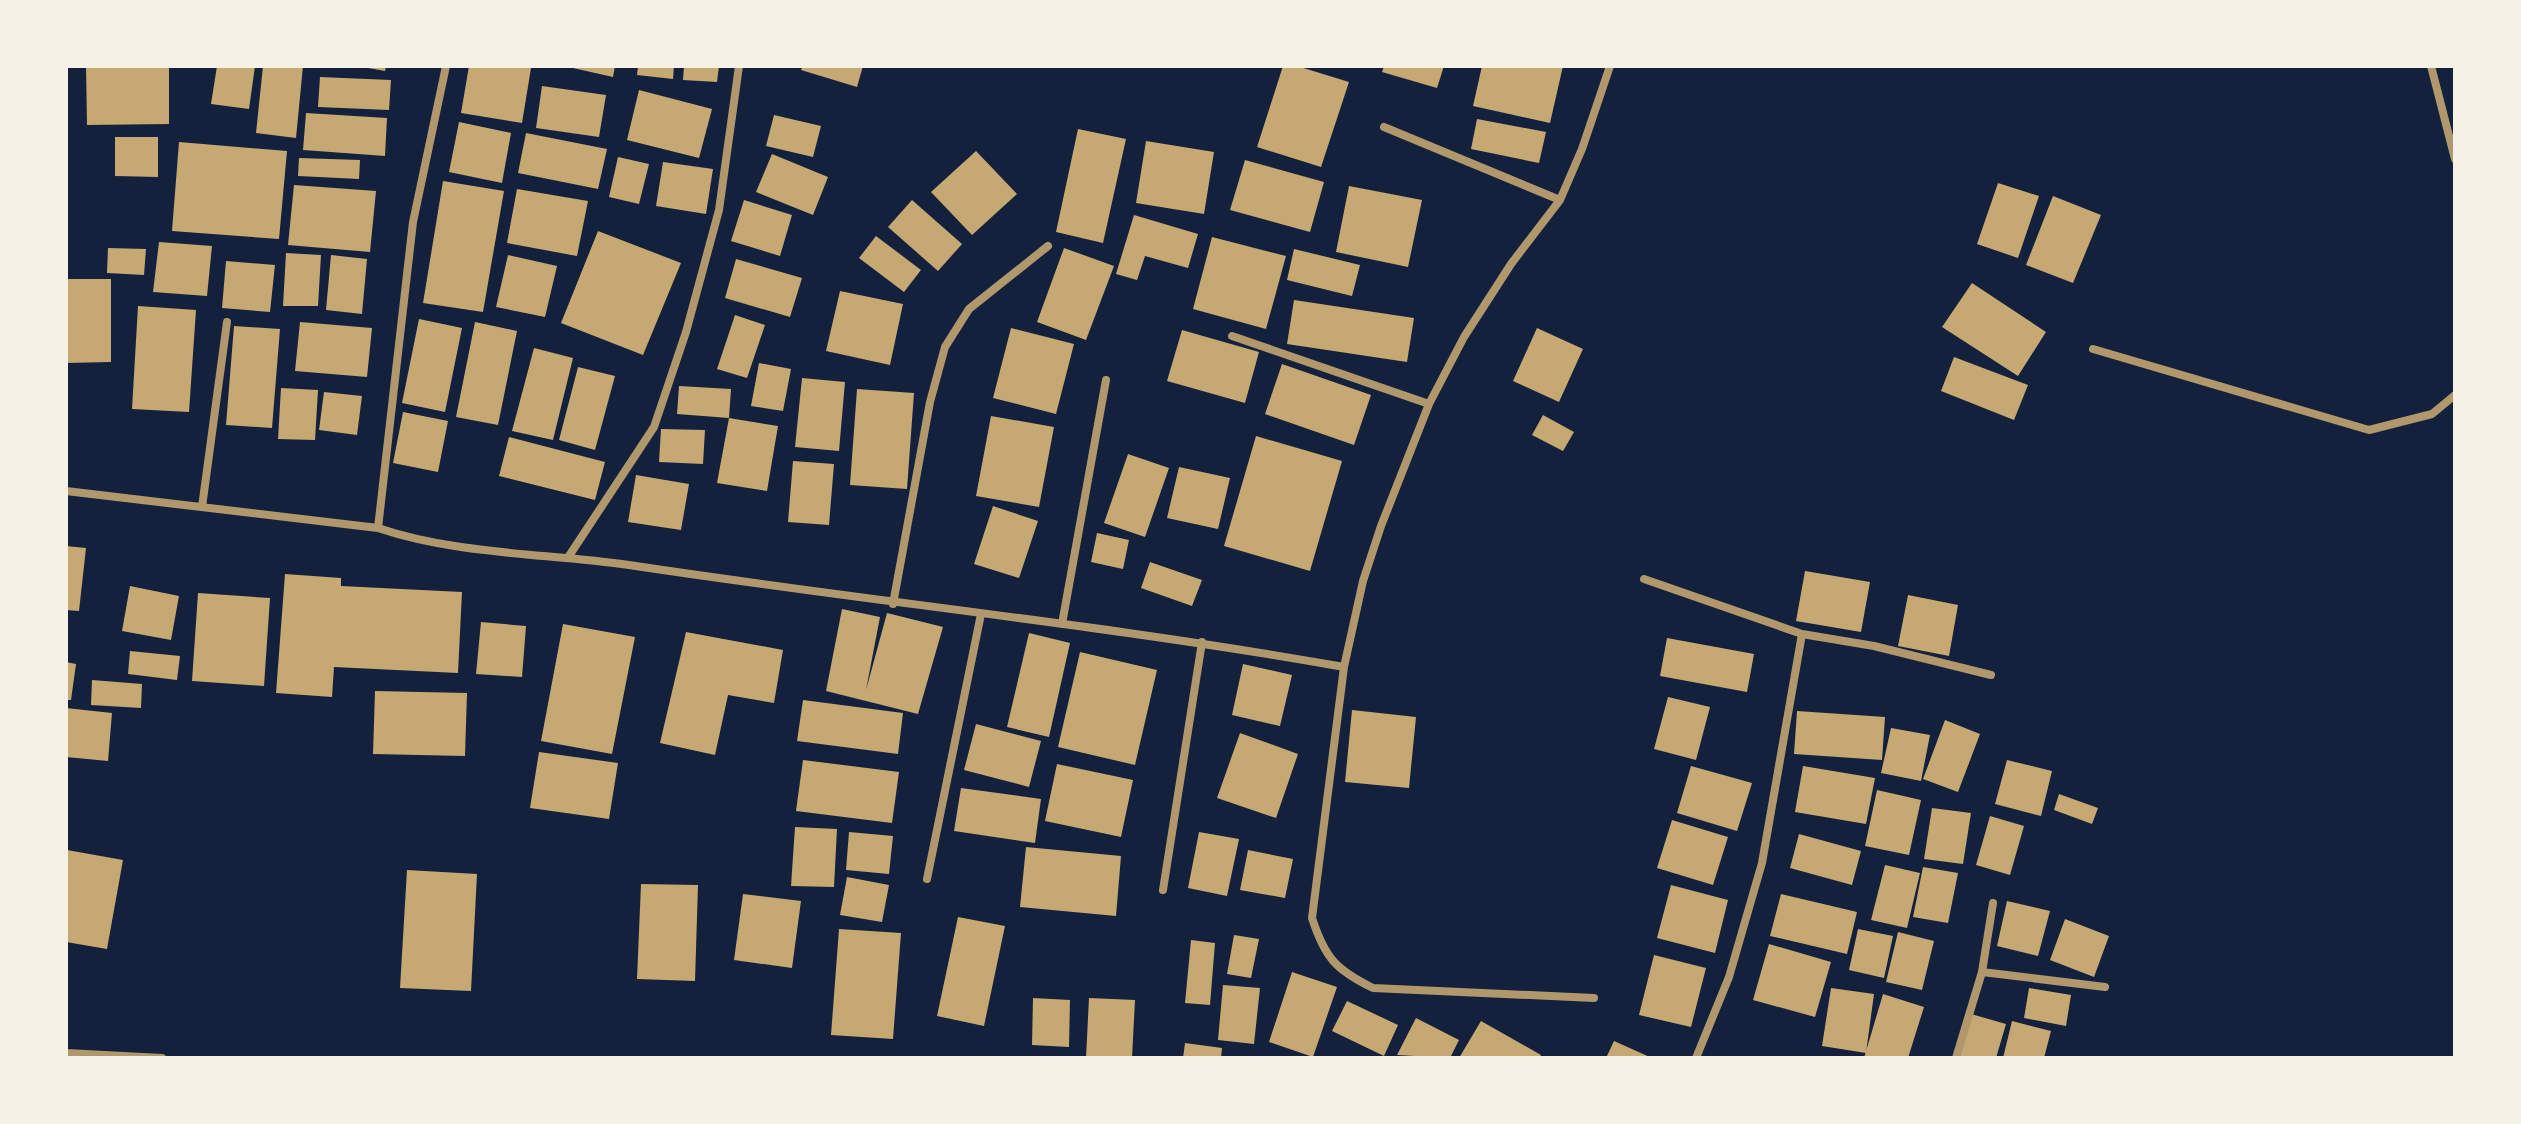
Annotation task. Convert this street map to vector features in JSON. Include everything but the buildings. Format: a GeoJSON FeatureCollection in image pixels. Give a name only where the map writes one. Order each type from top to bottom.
{"type":"FeatureCollection","features":[{"type":"Feature","properties":{"kind":"street"},"geometry":{"type":"LineString","coordinates":[[378,528],[413,222],[446,66]]}},
{"type":"Feature","properties":{"kind":"street"},"geometry":{"type":"LineString","coordinates":[[569,556],[654,427],[686,332],[719,210],[739,66]]}},
{"type":"Feature","properties":{"kind":"street"},"geometry":{"type":"LineString","coordinates":[[1594,998],[1373,988],[1341,972],[1320,944],[1312,918],[1344,667],[1363,581],[1429,404],[1480,313],[1560,200],[1582,149],[1610,66]]}},
{"type":"Feature","properties":{"kind":"street"},"geometry":{"type":"LineString","coordinates":[[2431,66],[2455,159]]}},
{"type":"Feature","properties":{"kind":"street"},"geometry":{"type":"LineString","coordinates":[[1384,127],[1560,200]]}},
{"type":"Feature","properties":{"kind":"street"},"geometry":{"type":"LineString","coordinates":[[893,604],[930,402],[945,347],[969,309],[1048,246]]}},
{"type":"Feature","properties":{"kind":"street"},"geometry":{"type":"LineString","coordinates":[[202,507],[227,322]]}},
{"type":"Feature","properties":{"kind":"street"},"geometry":{"type":"LineString","coordinates":[[1232,336],[1429,404]]}},
{"type":"Feature","properties":{"kind":"street"},"geometry":{"type":"LineString","coordinates":[[2093,349],[2369,430],[2432,414],[2455,395]]}},
{"type":"Feature","properties":{"kind":"street"},"geometry":{"type":"LineString","coordinates":[[1062,624],[1106,380]]}},
{"type":"Feature","properties":{"kind":"street"},"geometry":{"type":"LineString","coordinates":[[66,491],[378,528],[422,543],[569,556],[893,604],[1202,642],[1344,667]]}},
{"type":"Feature","properties":{"kind":"street"},"geometry":{"type":"LineString","coordinates":[[1644,579],[1802,634],[1874,646],[1991,675]]}},
{"type":"Feature","properties":{"kind":"street"},"geometry":{"type":"LineString","coordinates":[[927,879],[981,614]]}},
{"type":"Feature","properties":{"kind":"street"},"geometry":{"type":"LineString","coordinates":[[1696,1058],[1729,977],[1762,863],[1802,634]]}},
{"type":"Feature","properties":{"kind":"street"},"geometry":{"type":"LineString","coordinates":[[1163,890],[1202,642]]}},
{"type":"Feature","properties":{"kind":"street"},"geometry":{"type":"LineString","coordinates":[[1956,1058],[1982,972],[1993,903]]}},
{"type":"Feature","properties":{"kind":"street"},"geometry":{"type":"LineString","coordinates":[[1982,972],[2105,987]]}},
{"type":"Feature","properties":{"kind":"street"},"geometry":{"type":"LineString","coordinates":[[66,1053],[96,1057],[162,1058]]}}]}
